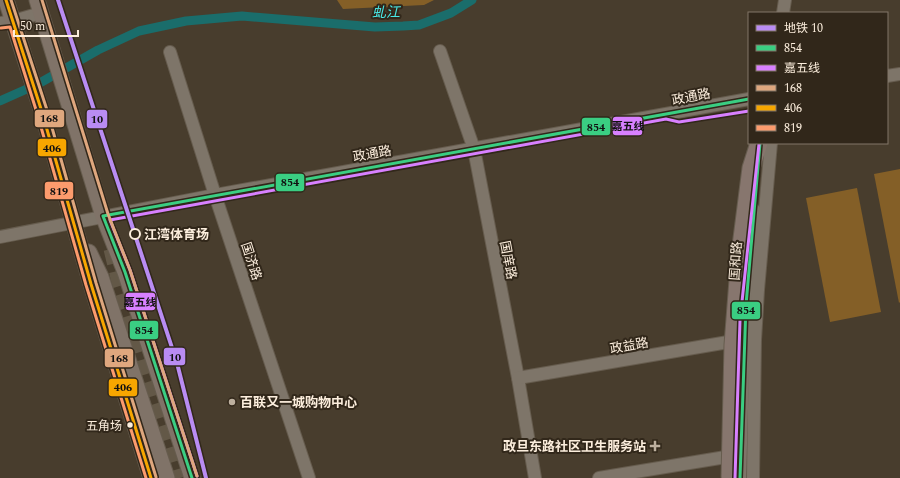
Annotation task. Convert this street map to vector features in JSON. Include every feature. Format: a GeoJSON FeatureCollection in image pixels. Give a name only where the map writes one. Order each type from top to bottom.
{"type":"FeatureCollection","features":[{"type":"Feature","properties":{"kind":"highway"},"geometry":{"type":"LineString","coordinates":[[730,478],[734,345],[740,254],[751,168],[760,144]]}},
{"type":"Feature","properties":{"kind":"main road"},"geometry":{"type":"LineString","coordinates":[[6,0],[7,22],[21,57],[75,222],[91,284],[151,478]]}},
{"type":"Feature","properties":{"kind":"main road"},"geometry":{"type":"LineString","coordinates":[[39,7],[70,104],[103,216],[125,272],[192,478]]}},
{"type":"Feature","properties":{"kind":"main road"},"geometry":{"type":"LineString","coordinates":[[75,222],[101,276],[167,478]]}},
{"type":"Feature","properties":{"kind":"street"},"geometry":{"type":"LineString","coordinates":[[783,12],[785,0]]}},
{"type":"Feature","properties":{"kind":"street"},"geometry":{"type":"LineString","coordinates":[[7,22],[39,7]]}},
{"type":"Feature","properties":{"kind":"street","name":"国庠路"},"geometry":{"type":"LineString","coordinates":[[440,51],[474,149],[536,478]]}},
{"type":"Feature","properties":{"kind":"street","name":"国济路"},"geometry":{"type":"LineString","coordinates":[[170,52],[215,195],[309,478]]}},
{"type":"Feature","properties":{"kind":"street"},"geometry":{"type":"LineString","coordinates":[[888,76],[900,74]]}},
{"type":"Feature","properties":{"kind":"street","name":"政通路"},"geometry":{"type":"LineString","coordinates":[[0,237],[215,195],[748,99]]}},
{"type":"Feature","properties":{"kind":"street"},"geometry":{"type":"LineString","coordinates":[[666,114],[679,117],[748,106]]}},
{"type":"Feature","properties":{"kind":"street"},"geometry":{"type":"LineString","coordinates":[[751,168],[754,144]]}},
{"type":"Feature","properties":{"kind":"street","name":"国和路"},"geometry":{"type":"LineString","coordinates":[[740,478],[742,455],[744,339],[760,144]]}},
{"type":"Feature","properties":{"kind":"street","name":"国和路"},"geometry":{"type":"LineString","coordinates":[[753,478],[756,326],[771,144]]}},
{"type":"Feature","properties":{"kind":"street","name":"政益路"},"geometry":{"type":"LineString","coordinates":[[518,378],[744,339]]}},
{"type":"Feature","properties":{"kind":"street"},"geometry":{"type":"LineString","coordinates":[[599,478],[742,455]]}},
{"type":"Feature","properties":{"kind":"shaded area"},"geometry":{"type":"Polygon","coordinates":[[[337,0],[434,0],[424,5],[343,9],[337,0]]]}},
{"type":"Feature","properties":{"kind":"shaded area"},"geometry":{"type":"Polygon","coordinates":[[[900,169],[900,302],[899,303],[874,174],[900,169]]]}},
{"type":"Feature","properties":{"kind":"shaded area"},"geometry":{"type":"Polygon","coordinates":[[[857,188],[881,312],[830,322],[806,198],[857,188]]]}},
{"type":"Feature","properties":{"kind":"waterway","name":"虬江"},"geometry":{"type":"LineString","coordinates":[[0,101],[38,84],[98,50],[139,31],[186,21],[242,16],[375,27],[419,25],[451,13],[472,0]]}},
{"type":"Feature","properties":{"kind":"tunnel"},"geometry":{"type":"LineString","coordinates":[[111,249],[118,278],[180,478]]}},
{"type":"Feature","properties":{"kind":"metro line","name":"10"},"geometry":{"type":"LineString","coordinates":[[58,0],[177,363],[206,478]]}},
{"type":"Feature","properties":{"kind":"transit line","name":"406"},"geometry":{"type":"LineString","coordinates":[[6,0],[42,112],[91,284],[151,478]]}},
{"type":"Feature","properties":{"kind":"transit line","name":"168"},"geometry":{"type":"LineString","coordinates":[[11,0],[47,110],[96,283],[156,477]]}},
{"type":"Feature","properties":{"kind":"transit line","name":"168"},"geometry":{"type":"LineString","coordinates":[[42,0],[108,214],[130,270],[197,476]]}},
{"type":"Feature","properties":{"kind":"transit line","name":"819"},"geometry":{"type":"LineString","coordinates":[[1,28],[10,27],[37,113],[86,285],[146,478]]}},
{"type":"Feature","properties":{"kind":"transit line","name":"854"},"geometry":{"type":"LineString","coordinates":[[192,478],[125,272],[103,216],[748,99]]}},
{"type":"Feature","properties":{"kind":"transit line","name":"嘉五线"},"geometry":{"type":"LineString","coordinates":[[197,476],[130,270],[110,220],[666,119],[679,122],[748,111]]}},
{"type":"Feature","properties":{"kind":"transit line","name":"嘉五线"},"geometry":{"type":"LineString","coordinates":[[735,478],[740,320],[759,144]]}},
{"type":"Feature","properties":{"kind":"transit line","name":"854"},"geometry":{"type":"LineString","coordinates":[[740,478],[746,305],[760,144]]}},
{"type":"Feature","properties":{"kind":"place","name":"江湾体育场"},"geometry":{"type":"Point","coordinates":[135,234]}},
{"type":"Feature","properties":{"kind":"place","name":"百联又一城购物中心"},"geometry":{"type":"Point","coordinates":[232,402]}},
{"type":"Feature","properties":{"kind":"place","name":"五角场"},"geometry":{"type":"Point","coordinates":[130,425]}},
{"type":"Feature","properties":{"kind":"place","name":"政旦东路社区卫生服务站"},"geometry":{"type":"Point","coordinates":[655,446]}}]}
